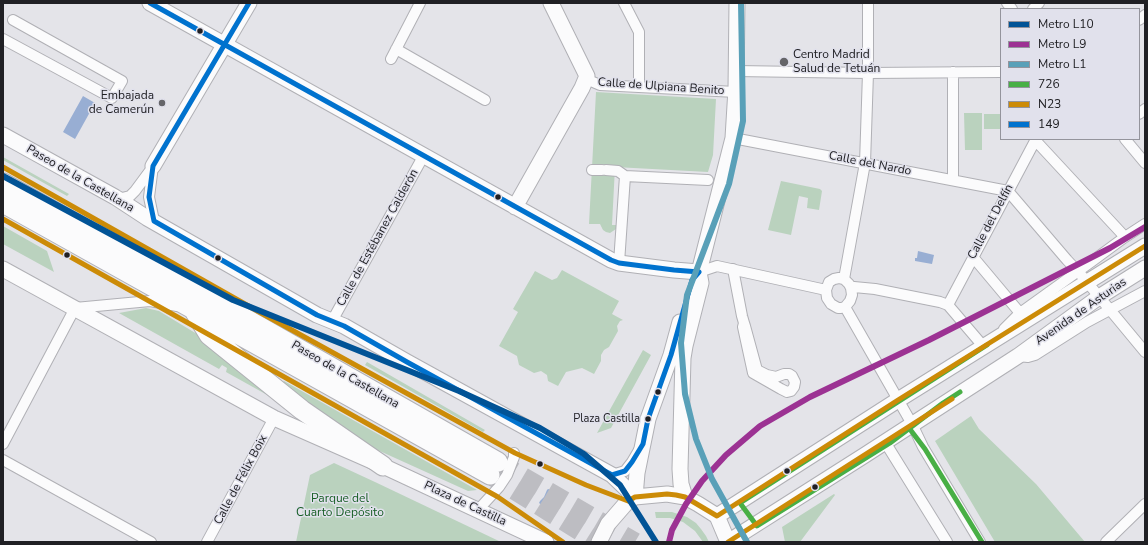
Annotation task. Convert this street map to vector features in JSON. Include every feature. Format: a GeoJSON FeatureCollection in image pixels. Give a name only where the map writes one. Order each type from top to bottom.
{"type":"FeatureCollection","features":[{"type":"Feature","properties":{"kind":"highway","name":"Paseo de la Castellana"},"geometry":{"type":"LineString","coordinates":[[3,183],[207,296],[494,469],[192,308],[3,203]]}},
{"type":"Feature","properties":{"kind":"highway"},"geometry":{"type":"LineString","coordinates":[[207,296],[222,298],[261,313]]}},
{"type":"Feature","properties":{"kind":"highway"},"geometry":{"type":"LineString","coordinates":[[192,308],[209,335],[302,410],[383,466]]}},
{"type":"Feature","properties":{"kind":"main road"},"geometry":{"type":"LineString","coordinates":[[150,3],[611,260],[619,263],[699,272]]}},
{"type":"Feature","properties":{"kind":"main road"},"geometry":{"type":"LineString","coordinates":[[153,166],[249,3]]}},
{"type":"Feature","properties":{"kind":"main road"},"geometry":{"type":"LineString","coordinates":[[515,207],[586,79],[586,72],[551,3]]}},
{"type":"Feature","properties":{"kind":"main road"},"geometry":{"type":"LineString","coordinates":[[685,498],[681,484],[680,469],[683,358],[701,283],[699,272],[733,138],[736,92],[737,3]]}},
{"type":"Feature","properties":{"kind":"main road","name":"Paseo de la Castellana"},"geometry":{"type":"LineString","coordinates":[[3,134],[115,197],[317,315],[344,326],[612,475],[635,497]]}},
{"type":"Feature","properties":{"kind":"main road","name":"Avenida de Asturias"},"geometry":{"type":"LineString","coordinates":[[717,516],[996,338],[1082,277],[1145,246]]}},
{"type":"Feature","properties":{"kind":"main road"},"geometry":{"type":"LineString","coordinates":[[3,268],[274,418],[383,466]]}},
{"type":"Feature","properties":{"kind":"main road","name":"Avenida de Asturias"},"geometry":{"type":"LineString","coordinates":[[728,542],[1018,356],[1100,297],[1145,268]]}},
{"type":"Feature","properties":{"kind":"main road"},"geometry":{"type":"LineString","coordinates":[[635,497],[637,473],[648,419],[671,355],[692,280],[699,272]]}},
{"type":"Feature","properties":{"kind":"main road","name":"Plaza de Castilla"},"geometry":{"type":"LineString","coordinates":[[383,466],[546,542]]}},
{"type":"Feature","properties":{"kind":"main road"},"geometry":{"type":"LineString","coordinates":[[600,542],[608,524],[628,501],[635,497],[667,494],[685,498],[717,516],[728,542]]}},
{"type":"Feature","properties":{"kind":"street"},"geometry":{"type":"LineString","coordinates":[[391,59],[420,3]]}},
{"type":"Feature","properties":{"kind":"street"},"geometry":{"type":"LineString","coordinates":[[624,3],[639,32],[639,86]]}},
{"type":"Feature","properties":{"kind":"street"},"geometry":{"type":"LineString","coordinates":[[844,279],[865,163],[868,73],[868,3]]}},
{"type":"Feature","properties":{"kind":"street"},"geometry":{"type":"LineString","coordinates":[[3,39],[112,98],[122,81],[13,20]]}},
{"type":"Feature","properties":{"kind":"street"},"geometry":{"type":"LineString","coordinates":[[396,49],[485,100]]}},
{"type":"Feature","properties":{"kind":"street"},"geometry":{"type":"LineString","coordinates":[[736,71],[868,73],[1000,72]]}},
{"type":"Feature","properties":{"kind":"street"},"geometry":{"type":"LineString","coordinates":[[953,72],[953,180]]}},
{"type":"Feature","properties":{"kind":"street","name":"Calle de Ulpiana Benito"},"geometry":{"type":"LineString","coordinates":[[586,79],[600,85],[736,92]]}},
{"type":"Feature","properties":{"kind":"street","name":"Calle del Nardo"},"geometry":{"type":"LineString","coordinates":[[733,138],[1008,191]]}},
{"type":"Feature","properties":{"kind":"street"},"geometry":{"type":"LineString","coordinates":[[1035,140],[1125,237]]}},
{"type":"Feature","properties":{"kind":"street","name":"Calle del Delfín"},"geometry":{"type":"LineString","coordinates":[[948,304],[1035,140]]}},
{"type":"Feature","properties":{"kind":"street"},"geometry":{"type":"LineString","coordinates":[[1126,140],[1145,162]]}},
{"type":"Feature","properties":{"kind":"street","name":"Calle de Estébanez Calderón"},"geometry":{"type":"LineString","coordinates":[[332,321],[424,155]]}},
{"type":"Feature","properties":{"kind":"street"},"geometry":{"type":"LineString","coordinates":[[115,197],[122,198],[130,196],[139,187],[153,166]]}},
{"type":"Feature","properties":{"kind":"street"},"geometry":{"type":"LineString","coordinates":[[153,166],[149,197],[154,221]]}},
{"type":"Feature","properties":{"kind":"street"},"geometry":{"type":"LineString","coordinates":[[600,170],[618,171],[625,176],[708,180]]}},
{"type":"Feature","properties":{"kind":"street"},"geometry":{"type":"LineString","coordinates":[[619,263],[625,176]]}},
{"type":"Feature","properties":{"kind":"street"},"geometry":{"type":"LineString","coordinates":[[1008,191],[1100,297],[1145,352]]}},
{"type":"Feature","properties":{"kind":"street","name":"Avenida de Asturias"},"geometry":{"type":"LineString","coordinates":[[996,338],[1020,312],[1082,277],[1125,237],[1145,224]]}},
{"type":"Feature","properties":{"kind":"street"},"geometry":{"type":"LineString","coordinates":[[973,257],[1020,312]]}},
{"type":"Feature","properties":{"kind":"street"},"geometry":{"type":"LineString","coordinates":[[699,272],[717,266],[826,290]]}},
{"type":"Feature","properties":{"kind":"street"},"geometry":{"type":"LineString","coordinates":[[733,269],[744,323],[757,370],[767,375],[776,377],[789,374],[795,382],[791,391],[787,392],[753,373],[743,327],[744,323]]}},
{"type":"Feature","properties":{"kind":"street"},"geometry":{"type":"LineString","coordinates":[[834,279],[844,279],[851,288],[852,295],[850,301],[845,307],[838,308],[831,304],[827,298],[826,290],[829,282],[834,279]]}},
{"type":"Feature","properties":{"kind":"street"},"geometry":{"type":"LineString","coordinates":[[851,288],[875,289],[948,304],[983,346]]}},
{"type":"Feature","properties":{"kind":"street","name":"Avenida de Asturias"},"geometry":{"type":"LineString","coordinates":[[1018,356],[1028,357],[1035,355],[1087,322],[1145,291]]}},
{"type":"Feature","properties":{"kind":"street","name":"Paseo de la Castellana"},"geometry":{"type":"LineString","coordinates":[[76,308],[150,301],[192,308]]}},
{"type":"Feature","properties":{"kind":"street"},"geometry":{"type":"LineString","coordinates":[[845,307],[912,424],[923,447],[980,542]]}},
{"type":"Feature","properties":{"kind":"street"},"geometry":{"type":"LineString","coordinates":[[3,444],[76,308]]}},
{"type":"Feature","properties":{"kind":"street","name":"Calle de Félix Boix"},"geometry":{"type":"LineString","coordinates":[[207,541],[274,418]]}},
{"type":"Feature","properties":{"kind":"street"},"geometry":{"type":"LineString","coordinates":[[885,442],[947,542]]}},
{"type":"Feature","properties":{"kind":"street"},"geometry":{"type":"LineString","coordinates":[[612,475],[624,470],[632,462],[643,444]]}},
{"type":"Feature","properties":{"kind":"street"},"geometry":{"type":"LineString","coordinates":[[478,510],[496,491],[507,475],[514,457],[514,452]]}},
{"type":"Feature","properties":{"kind":"street"},"geometry":{"type":"LineString","coordinates":[[3,460],[151,542]]}},
{"type":"Feature","properties":{"kind":"street"},"geometry":{"type":"LineString","coordinates":[[1108,541],[1145,504]]}},
{"type":"Feature","properties":{"kind":"green space"},"geometry":{"type":"Polygon","coordinates":[[[596,92],[716,99],[713,155],[708,172],[615,167],[612,225],[617,225],[616,229],[610,233],[603,230],[600,224],[589,224],[596,92]]]}},
{"type":"Feature","properties":{"kind":"green space"},"geometry":{"type":"Polygon","coordinates":[[[964,113],[982,113],[982,150],[965,150],[964,113]]]}},
{"type":"Feature","properties":{"kind":"green space"},"geometry":{"type":"Polygon","coordinates":[[[984,114],[1000,114],[1000,129],[984,129],[984,114]]]}},
{"type":"Feature","properties":{"kind":"green space"},"geometry":{"type":"Polygon","coordinates":[[[3,157],[69,194],[67,196],[3,160],[3,157]]]}},
{"type":"Feature","properties":{"kind":"green space"},"geometry":{"type":"Polygon","coordinates":[[[781,181],[820,189],[822,191],[819,210],[807,208],[808,198],[799,196],[791,235],[768,230],[781,181]]]}},
{"type":"Feature","properties":{"kind":"green space"},"geometry":{"type":"Polygon","coordinates":[[[3,226],[47,251],[54,272],[3,244],[3,226]]]}},
{"type":"Feature","properties":{"kind":"green space"},"geometry":{"type":"Polygon","coordinates":[[[562,270],[619,301],[612,314],[623,320],[620,321],[617,326],[618,331],[609,347],[604,350],[601,355],[601,361],[594,374],[582,368],[566,372],[558,386],[548,381],[547,375],[541,371],[534,373],[519,365],[517,356],[499,346],[518,312],[513,309],[535,271],[552,280],[557,278],[562,270]]]}},
{"type":"Feature","properties":{"kind":"green space"},"geometry":{"type":"Polygon","coordinates":[[[146,308],[159,311],[225,351],[287,406],[226,372],[227,368],[222,365],[219,369],[119,313],[146,308]]]}},
{"type":"Feature","properties":{"kind":"green space"},"geometry":{"type":"Polygon","coordinates":[[[643,350],[651,355],[611,428],[597,433],[643,350]]]}},
{"type":"Feature","properties":{"kind":"green space"},"geometry":{"type":"Polygon","coordinates":[[[367,362],[485,430],[483,432],[365,365],[367,362]]]}},
{"type":"Feature","properties":{"kind":"green space"},"geometry":{"type":"Polygon","coordinates":[[[284,381],[477,490],[468,491],[373,448],[352,435],[282,383],[284,381]]]}},
{"type":"Feature","properties":{"kind":"green space"},"geometry":{"type":"Polygon","coordinates":[[[971,416],[979,429],[1036,484],[1085,542],[995,542],[935,441],[971,416]]]}},
{"type":"Feature","properties":{"kind":"green space","name":"Parque del Cuarto Depósito"},"geometry":{"type":"Polygon","coordinates":[[[334,463],[501,542],[296,542],[310,475],[334,463]]]}},
{"type":"Feature","properties":{"kind":"green space"},"geometry":{"type":"Polygon","coordinates":[[[834,494],[835,495],[800,542],[785,542],[782,527],[834,494]]]}},
{"type":"Feature","properties":{"kind":"green space"},"geometry":{"type":"Polygon","coordinates":[[[655,512],[672,512],[687,517],[696,523],[709,542],[703,542],[695,531],[683,522],[670,518],[656,518],[655,512]]]}},
{"type":"Feature","properties":{"kind":"water"},"geometry":{"type":"Polygon","coordinates":[[[83,96],[95,103],[75,139],[63,132],[83,96]]]}},
{"type":"Feature","properties":{"kind":"water"},"geometry":{"type":"Polygon","coordinates":[[[918,251],[934,255],[932,264],[915,261],[918,251]]]}},
{"type":"Feature","properties":{"kind":"water"},"geometry":{"type":"Polygon","coordinates":[[[548,489],[554,492],[555,497],[561,496],[560,501],[554,504],[556,508],[552,509],[551,505],[543,506],[539,503],[548,489]]]}},
{"type":"Feature","properties":{"kind":"tunnel"},"geometry":{"type":"LineString","coordinates":[[498,462],[635,542]]}},
{"type":"Feature","properties":{"kind":"tunnel"},"geometry":{"type":"LineString","coordinates":[[490,475],[597,542]]}},
{"type":"Feature","properties":{"kind":"metro line","name":"L1"},"geometry":{"type":"LineString","coordinates":[[741,3],[743,121],[729,184],[687,295],[681,343],[685,394],[696,439],[712,479],[747,542]]}},
{"type":"Feature","properties":{"kind":"metro line","name":"L10"},"geometry":{"type":"LineString","coordinates":[[3,176],[233,300],[459,391],[540,428],[584,454],[620,485],[656,542]]}},
{"type":"Feature","properties":{"kind":"metro line","name":"L9"},"geometry":{"type":"LineString","coordinates":[[669,542],[672,530],[686,504],[702,481],[726,455],[760,426],[810,397],[929,340],[1110,248],[1145,227]]}},
{"type":"Feature","properties":{"kind":"transit line","name":"149"},"geometry":{"type":"LineString","coordinates":[[150,3],[611,260],[619,263],[699,272]]}},
{"type":"Feature","properties":{"kind":"transit line","name":"149"},"geometry":{"type":"LineString","coordinates":[[249,3],[153,166],[149,197],[154,221],[317,315],[344,326],[612,475],[625,471],[643,444],[648,419],[671,355],[692,280],[699,272]]}},
{"type":"Feature","properties":{"kind":"transit line","name":"N23"},"geometry":{"type":"LineString","coordinates":[[3,167],[261,313],[515,453],[586,485],[628,501],[635,497],[667,494],[676,495],[685,497],[717,516],[898,400],[1145,246]]}},
{"type":"Feature","properties":{"kind":"transit line","name":"N23"},"geometry":{"type":"LineString","coordinates":[[3,219],[498,497],[563,542]]}},
{"type":"Feature","properties":{"kind":"transit line","name":"726"},"geometry":{"type":"LineString","coordinates":[[960,392],[890,443],[757,526],[740,503],[987,345]]}},
{"type":"Feature","properties":{"kind":"transit line","name":"N23"},"geometry":{"type":"LineString","coordinates":[[728,542],[952,399]]}},
{"type":"Feature","properties":{"kind":"transit line","name":"726"},"geometry":{"type":"LineString","coordinates":[[909,428],[925,449],[982,542]]}},
{"type":"Feature","properties":{"kind":"place","name":"Centro Madrid Salud de Tetuán"},"geometry":{"type":"Point","coordinates":[784,62]}},
{"type":"Feature","properties":{"kind":"place","name":"Embajada de Camerún"},"geometry":{"type":"Point","coordinates":[162,103]}},
{"type":"Feature","properties":{"kind":"place","name":"Plaza Castilla"},"geometry":{"type":"Point","coordinates":[648,419]}}]}
